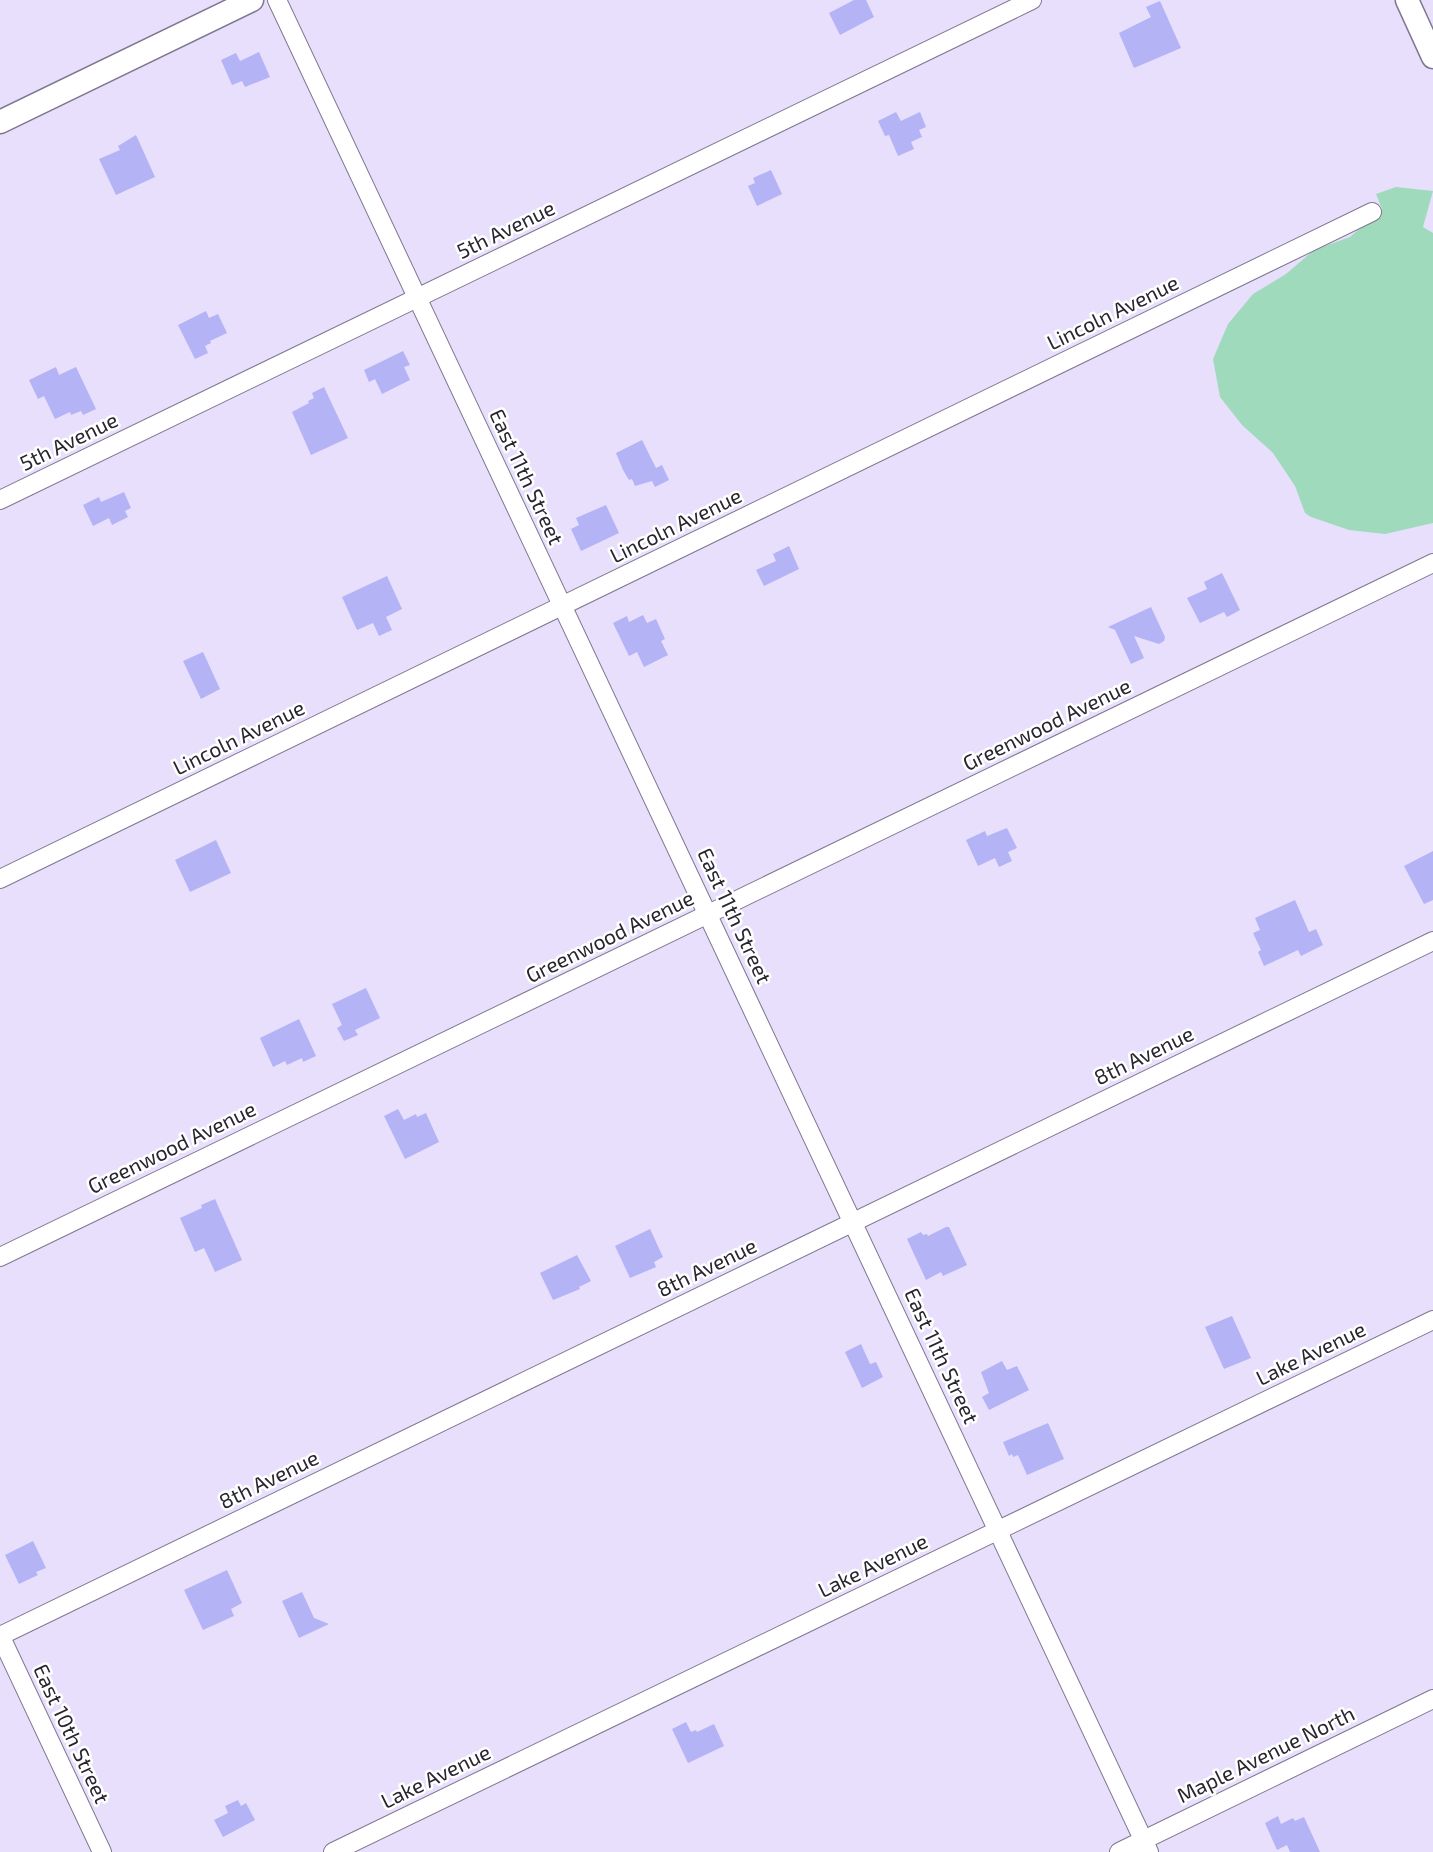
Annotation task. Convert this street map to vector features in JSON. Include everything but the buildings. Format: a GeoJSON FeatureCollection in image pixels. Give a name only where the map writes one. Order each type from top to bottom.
{"type":"FeatureCollection","features":[{"type":"Feature","properties":{"kind":"street"},"geometry":{"type":"LineString","coordinates":[[0,122],[252,0]]}},
{"type":"Feature","properties":{"kind":"street","name":"East 11th Street"},"geometry":{"type":"LineString","coordinates":[[277,0],[1147,1846]]}},
{"type":"Feature","properties":{"kind":"street","name":"5th Avenue"},"geometry":{"type":"LineString","coordinates":[[0,500],[1032,0]]}},
{"type":"Feature","properties":{"kind":"street"},"geometry":{"type":"LineString","coordinates":[[1407,0],[1433,57]]}},
{"type":"Feature","properties":{"kind":"street","name":"Lincoln Avenue"},"geometry":{"type":"LineString","coordinates":[[0,879],[1372,212]]}},
{"type":"Feature","properties":{"kind":"street","name":"Greenwood Avenue"},"geometry":{"type":"LineString","coordinates":[[0,1257],[1433,563]]}},
{"type":"Feature","properties":{"kind":"street","name":"8th Avenue"},"geometry":{"type":"LineString","coordinates":[[0,1635],[1433,941]]}},
{"type":"Feature","properties":{"kind":"street","name":"Lake Avenue"},"geometry":{"type":"LineString","coordinates":[[333,1852],[1433,1320]]}},
{"type":"Feature","properties":{"kind":"street","name":"East 10th Street"},"geometry":{"type":"LineString","coordinates":[[0,1635],[102,1852]]}},
{"type":"Feature","properties":{"kind":"street","name":"Maple Avenue North"},"geometry":{"type":"LineString","coordinates":[[1119,1852],[1147,1846],[1433,1699]]}},
{"type":"Feature","properties":{"kind":"green space"},"geometry":{"type":"Polygon","coordinates":[[[1396,187],[1433,191],[1423,227],[1433,233],[1433,523],[1385,534],[1349,530],[1305,513],[1295,486],[1273,453],[1242,425],[1220,397],[1213,359],[1228,324],[1253,294],[1286,274],[1314,250],[1350,237],[1382,209],[1376,194],[1396,187]]]}}]}
